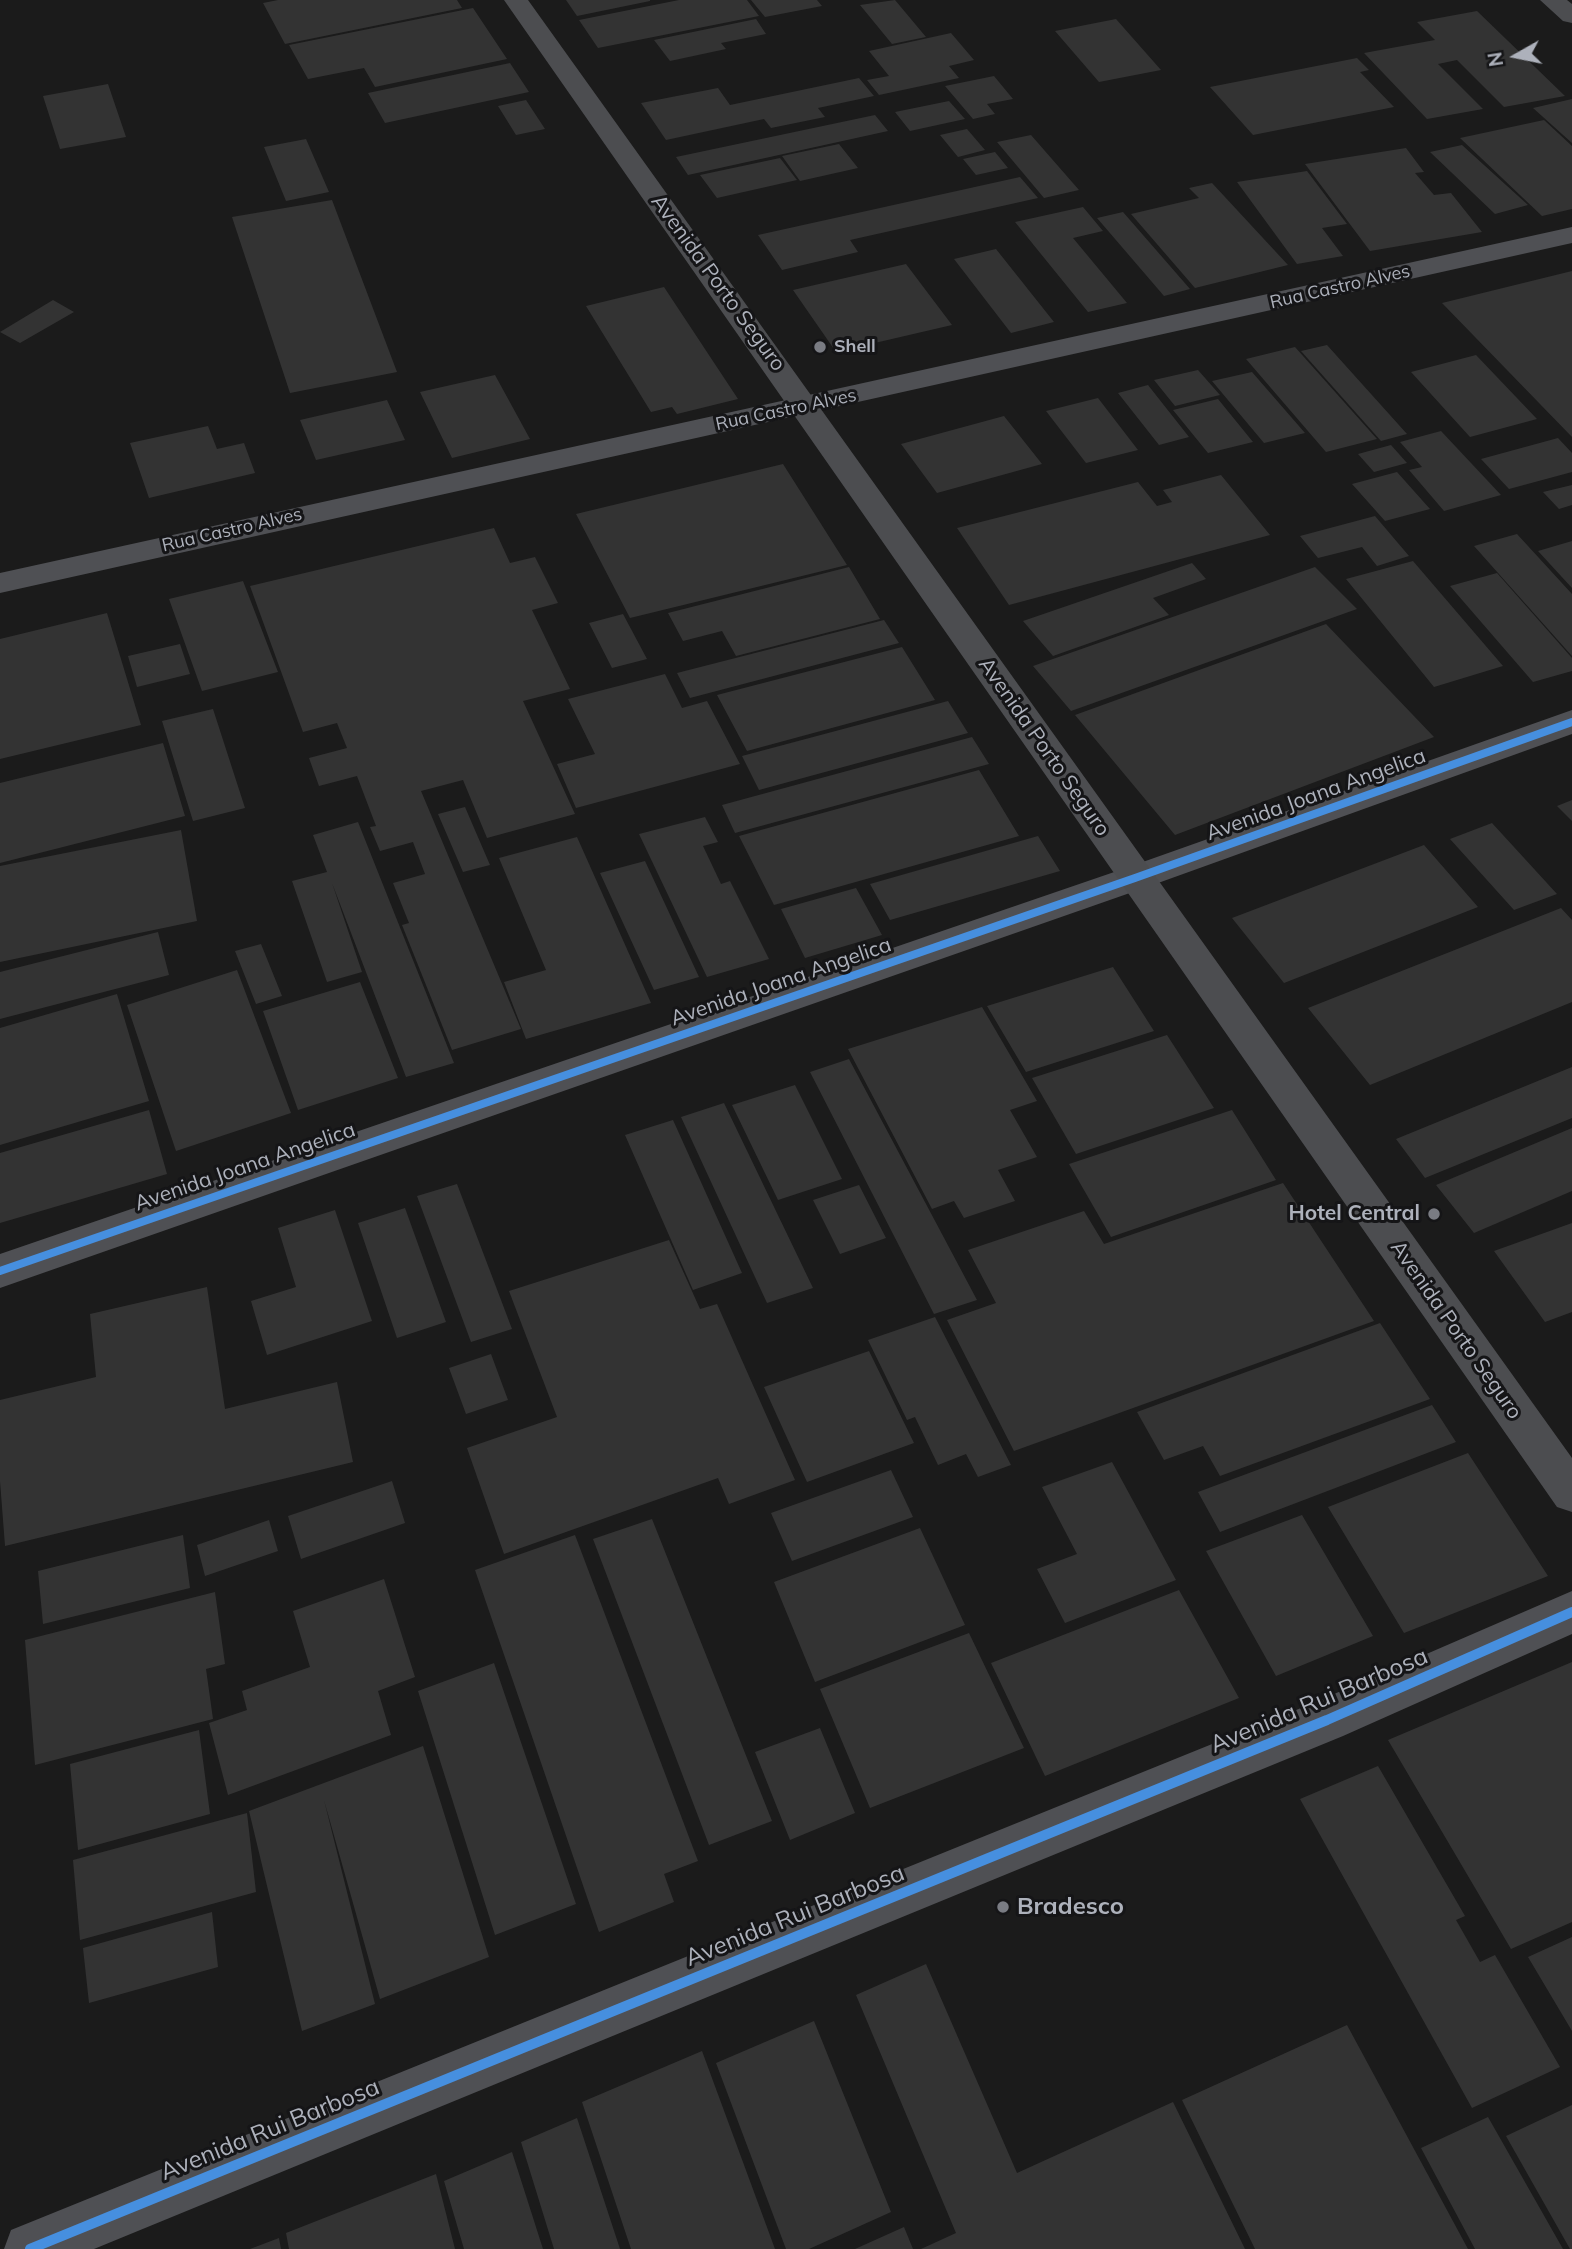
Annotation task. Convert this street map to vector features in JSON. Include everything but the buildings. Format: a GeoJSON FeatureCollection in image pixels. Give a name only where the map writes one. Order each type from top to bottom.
{"type":"FeatureCollection","features":[{"type":"Feature","properties":{"kind":"main road","name":"Avenida Porto Seguro"},"geometry":{"type":"LineString","coordinates":[[516,0],[806,406],[1135,878],[1572,1493]]}},
{"type":"Feature","properties":{"kind":"main road"},"geometry":{"type":"LineString","coordinates":[[1552,0],[1572,16]]}},
{"type":"Feature","properties":{"kind":"street","name":"Rua Castro Alves"},"geometry":{"type":"LineString","coordinates":[[0,583],[1572,235]]}},
{"type":"Feature","properties":{"kind":"street","name":"Avenida Joana Angelica"},"geometry":{"type":"LineString","coordinates":[[0,1271],[1135,878],[1572,722]]}},
{"type":"Feature","properties":{"kind":"street","name":"Avenida Rui Barbosa"},"geometry":{"type":"LineString","coordinates":[[30,2249],[1327,1720],[1572,1612]]}},
{"type":"Feature","properties":{"kind":"cycle path"},"geometry":{"type":"LineString","coordinates":[[0,1271],[1135,878],[1572,722]]}},
{"type":"Feature","properties":{"kind":"cycle path"},"geometry":{"type":"LineString","coordinates":[[30,2249],[1327,1720],[1572,1612]]}},
{"type":"Feature","properties":{"kind":"place","name":"Shell"},"geometry":{"type":"Point","coordinates":[820,347]}},
{"type":"Feature","properties":{"kind":"place","name":"Hotel Central"},"geometry":{"type":"Point","coordinates":[1434,1214]}},
{"type":"Feature","properties":{"kind":"place","name":"Bradesco"},"geometry":{"type":"Point","coordinates":[1003,1907]}}]}
